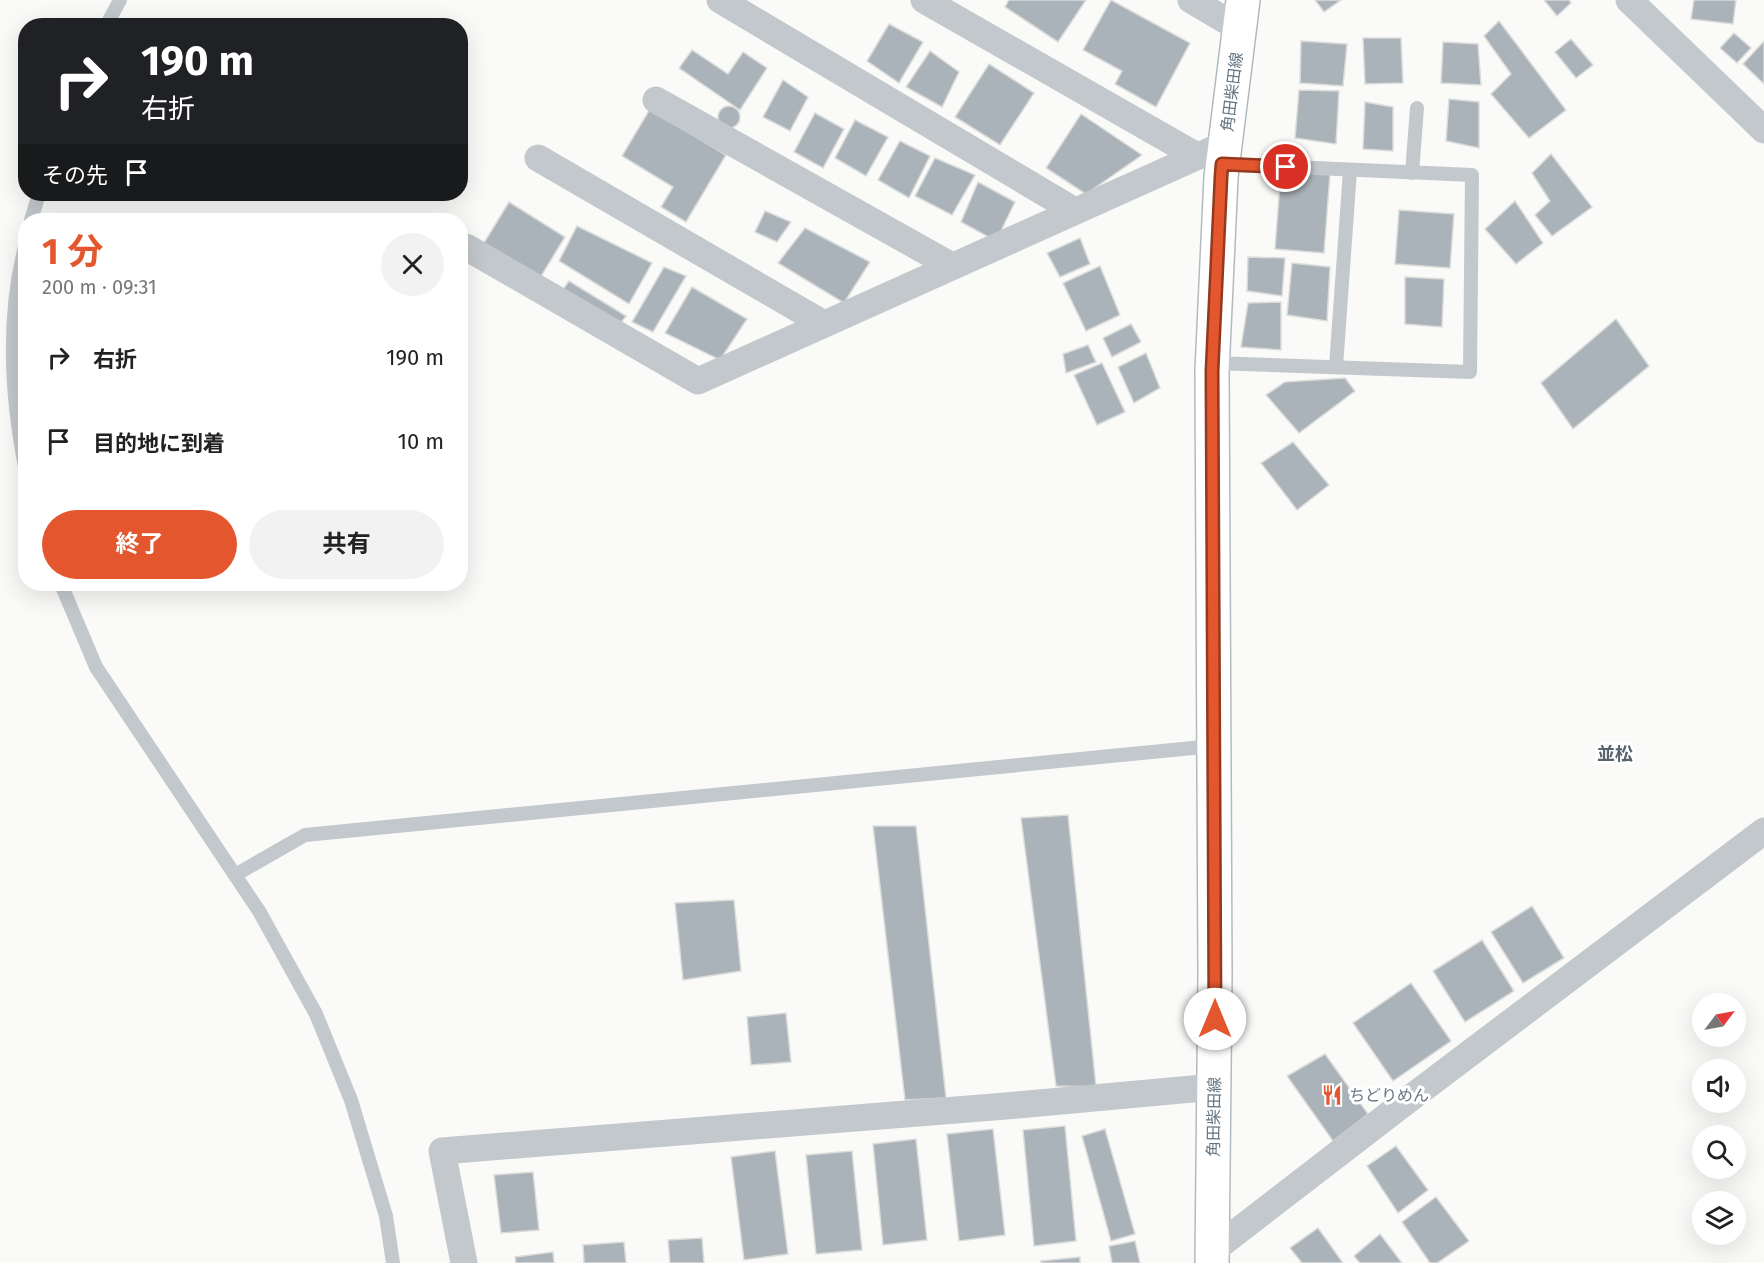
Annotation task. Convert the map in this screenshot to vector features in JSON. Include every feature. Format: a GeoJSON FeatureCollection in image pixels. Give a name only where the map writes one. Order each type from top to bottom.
{"type":"FeatureCollection","features":[{"type":"Feature","properties":{"kind":"main road","name":"角田柴田線"},"geometry":{"type":"LineString","coordinates":[[1212,1257],[1215,155],[1241,15]]}},
{"type":"Feature","properties":{"kind":"street"},"geometry":{"type":"LineString","coordinates":[[720,0],[1076,211]]}},
{"type":"Feature","properties":{"kind":"street"},"geometry":{"type":"LineString","coordinates":[[924,0],[1215,155]]}},
{"type":"Feature","properties":{"kind":"street"},"geometry":{"type":"LineString","coordinates":[[1191,0],[1241,15]]}},
{"type":"Feature","properties":{"kind":"street"},"geometry":{"type":"LineString","coordinates":[[1629,0],[1764,130]]}},
{"type":"Feature","properties":{"kind":"street"},"geometry":{"type":"LineString","coordinates":[[656,99],[952,266]]}},
{"type":"Feature","properties":{"kind":"street"},"geometry":{"type":"LineString","coordinates":[[468,249],[698,381],[1076,211],[1215,155]]}},
{"type":"Feature","properties":{"kind":"street"},"geometry":{"type":"LineString","coordinates":[[538,158],[824,324]]}},
{"type":"Feature","properties":{"kind":"street"},"geometry":{"type":"LineString","coordinates":[[1212,1257],[1404,1103],[1764,831]]}},
{"type":"Feature","properties":{"kind":"street"},"geometry":{"type":"LineString","coordinates":[[464,1263],[442,1151],[1214,1087]]}},
{"type":"Feature","properties":{"kind":"lane"},"geometry":{"type":"LineString","coordinates":[[110,18],[120,0]]}},
{"type":"Feature","properties":{"kind":"lane"},"geometry":{"type":"LineString","coordinates":[[1412,173],[1417,108]]}},
{"type":"Feature","properties":{"kind":"lane"},"geometry":{"type":"LineString","coordinates":[[1213,363],[1470,372],[1472,176],[1350,170],[1215,155]]}},
{"type":"Feature","properties":{"kind":"lane"},"geometry":{"type":"LineString","coordinates":[[1336,367],[1350,170]]}},
{"type":"Feature","properties":{"kind":"lane"},"geometry":{"type":"LineString","coordinates":[[18,285],[13,375],[18,424]]}},
{"type":"Feature","properties":{"kind":"lane"},"geometry":{"type":"LineString","coordinates":[[64,591],[96,667],[258,911],[316,1014],[351,1100],[386,1216],[393,1263]]}},
{"type":"Feature","properties":{"kind":"lane"},"geometry":{"type":"LineString","coordinates":[[235,875],[305,835],[1213,746]]}},
{"type":"Feature","properties":{"kind":"building"},"geometry":{"type":"Polygon","coordinates":[[[1009,0],[1086,0],[1058,42],[1005,7],[1009,0]]]}},
{"type":"Feature","properties":{"kind":"building"},"geometry":{"type":"Polygon","coordinates":[[[1111,0],[1190,43],[1156,107],[1115,84],[1122,71],[1083,50],[1111,0]]]}},
{"type":"Feature","properties":{"kind":"building"},"geometry":{"type":"Polygon","coordinates":[[[1315,0],[1341,0],[1324,12],[1315,0]]]}},
{"type":"Feature","properties":{"kind":"building"},"geometry":{"type":"Polygon","coordinates":[[[1544,0],[1569,0],[1571,3],[1557,16],[1544,0]]]}},
{"type":"Feature","properties":{"kind":"building"},"geometry":{"type":"Polygon","coordinates":[[[1694,0],[1736,0],[1733,24],[1691,19],[1694,0]]]}},
{"type":"Feature","properties":{"kind":"building"},"geometry":{"type":"Polygon","coordinates":[[[1499,21],[1566,110],[1529,138],[1491,94],[1511,74],[1484,36],[1499,21]]]}},
{"type":"Feature","properties":{"kind":"building"},"geometry":{"type":"Polygon","coordinates":[[[889,24],[923,42],[899,83],[867,61],[889,24]]]}},
{"type":"Feature","properties":{"kind":"building"},"geometry":{"type":"Polygon","coordinates":[[[1734,33],[1751,48],[1737,63],[1720,48],[1734,33]]]}},
{"type":"Feature","properties":{"kind":"building"},"geometry":{"type":"Polygon","coordinates":[[[1363,38],[1401,38],[1403,83],[1365,84],[1363,38]]]}},
{"type":"Feature","properties":{"kind":"building"},"geometry":{"type":"Polygon","coordinates":[[[1571,39],[1593,65],[1576,78],[1555,52],[1571,39]]]}},
{"type":"Feature","properties":{"kind":"building"},"geometry":{"type":"Polygon","coordinates":[[[1301,41],[1347,44],[1343,86],[1300,83],[1301,41]]]}},
{"type":"Feature","properties":{"kind":"building"},"geometry":{"type":"Polygon","coordinates":[[[1764,41],[1764,84],[1743,64],[1764,41]]]}},
{"type":"Feature","properties":{"kind":"building"},"geometry":{"type":"Polygon","coordinates":[[[1443,42],[1478,44],[1481,85],[1441,83],[1443,42]]]}},
{"type":"Feature","properties":{"kind":"building"},"geometry":{"type":"Polygon","coordinates":[[[692,50],[728,74],[743,52],[767,68],[740,110],[679,68],[692,50]]]}},
{"type":"Feature","properties":{"kind":"building"},"geometry":{"type":"Polygon","coordinates":[[[930,51],[959,72],[942,107],[906,87],[930,51]]]}},
{"type":"Feature","properties":{"kind":"building"},"geometry":{"type":"Polygon","coordinates":[[[989,64],[1034,93],[1000,145],[955,117],[989,64]]]}},
{"type":"Feature","properties":{"kind":"building"},"geometry":{"type":"Polygon","coordinates":[[[783,80],[808,97],[790,131],[763,117],[783,80]]]}},
{"type":"Feature","properties":{"kind":"building"},"geometry":{"type":"Polygon","coordinates":[[[1299,90],[1339,91],[1336,144],[1295,138],[1299,90]]]}},
{"type":"Feature","properties":{"kind":"building"},"geometry":{"type":"Polygon","coordinates":[[[1449,99],[1479,102],[1479,148],[1446,141],[1449,99]]]}},
{"type":"Feature","properties":{"kind":"building"},"geometry":{"type":"Polygon","coordinates":[[[1365,102],[1393,107],[1393,151],[1363,149],[1365,102]]]}},
{"type":"Feature","properties":{"kind":"building"},"geometry":{"type":"Polygon","coordinates":[[[729,106],[739,113],[740,117],[733,127],[729,128],[719,121],[718,117],[725,107],[729,106]]]}},
{"type":"Feature","properties":{"kind":"building"},"geometry":{"type":"Polygon","coordinates":[[[650,109],[726,155],[686,222],[661,207],[673,187],[622,156],[650,109]]]}},
{"type":"Feature","properties":{"kind":"building"},"geometry":{"type":"Polygon","coordinates":[[[815,113],[844,129],[823,168],[794,152],[815,113]]]}},
{"type":"Feature","properties":{"kind":"building"},"geometry":{"type":"Polygon","coordinates":[[[1081,114],[1142,155],[1086,194],[1046,168],[1081,114]]]}},
{"type":"Feature","properties":{"kind":"building"},"geometry":{"type":"Polygon","coordinates":[[[855,120],[888,137],[866,176],[835,158],[855,120]]]}},
{"type":"Feature","properties":{"kind":"building"},"geometry":{"type":"Polygon","coordinates":[[[900,141],[930,156],[909,198],[878,180],[900,141]]]}},
{"type":"Feature","properties":{"kind":"building"},"geometry":{"type":"Polygon","coordinates":[[[1551,154],[1592,207],[1552,236],[1535,215],[1550,201],[1532,173],[1551,154]]]}},
{"type":"Feature","properties":{"kind":"building"},"geometry":{"type":"Polygon","coordinates":[[[935,158],[975,175],[952,215],[915,196],[935,158]]]}},
{"type":"Feature","properties":{"kind":"building"},"geometry":{"type":"Polygon","coordinates":[[[1281,170],[1330,174],[1324,253],[1275,249],[1281,170]]]}},
{"type":"Feature","properties":{"kind":"building"},"geometry":{"type":"Polygon","coordinates":[[[978,182],[1015,202],[996,241],[961,222],[978,182]]]}},
{"type":"Feature","properties":{"kind":"building"},"geometry":{"type":"Polygon","coordinates":[[[1515,201],[1543,243],[1516,264],[1485,229],[1515,201]]]}},
{"type":"Feature","properties":{"kind":"building"},"geometry":{"type":"Polygon","coordinates":[[[509,202],[565,237],[535,286],[479,251],[509,202]]]}},
{"type":"Feature","properties":{"kind":"building"},"geometry":{"type":"Polygon","coordinates":[[[1399,210],[1454,214],[1450,268],[1395,264],[1399,210]]]}},
{"type":"Feature","properties":{"kind":"building"},"geometry":{"type":"Polygon","coordinates":[[[765,211],[791,222],[777,242],[755,232],[765,211]]]}},
{"type":"Feature","properties":{"kind":"building"},"geometry":{"type":"Polygon","coordinates":[[[577,226],[652,263],[629,304],[559,261],[577,226]]]}},
{"type":"Feature","properties":{"kind":"building"},"geometry":{"type":"Polygon","coordinates":[[[805,228],[870,262],[844,303],[778,263],[805,228]]]}},
{"type":"Feature","properties":{"kind":"building"},"geometry":{"type":"Polygon","coordinates":[[[1080,238],[1090,264],[1060,277],[1047,253],[1080,238]]]}},
{"type":"Feature","properties":{"kind":"building"},"geometry":{"type":"Polygon","coordinates":[[[1248,257],[1285,258],[1282,296],[1247,291],[1248,257]]]}},
{"type":"Feature","properties":{"kind":"building"},"geometry":{"type":"Polygon","coordinates":[[[1292,263],[1330,267],[1327,321],[1287,315],[1292,263]]]}},
{"type":"Feature","properties":{"kind":"building"},"geometry":{"type":"Polygon","coordinates":[[[1100,266],[1120,315],[1086,331],[1063,283],[1100,266]]]}},
{"type":"Feature","properties":{"kind":"building"},"geometry":{"type":"Polygon","coordinates":[[[664,267],[686,276],[653,332],[632,322],[664,267]]]}},
{"type":"Feature","properties":{"kind":"building"},"geometry":{"type":"Polygon","coordinates":[[[1405,277],[1444,279],[1442,327],[1405,324],[1405,277]]]}},
{"type":"Feature","properties":{"kind":"building"},"geometry":{"type":"Polygon","coordinates":[[[569,281],[626,316],[618,327],[559,295],[569,281]]]}},
{"type":"Feature","properties":{"kind":"building"},"geometry":{"type":"Polygon","coordinates":[[[692,287],[747,319],[720,360],[665,333],[692,287]]]}},
{"type":"Feature","properties":{"kind":"building"},"geometry":{"type":"Polygon","coordinates":[[[1281,302],[1281,350],[1241,347],[1248,303],[1281,302]]]}},
{"type":"Feature","properties":{"kind":"building"},"geometry":{"type":"Polygon","coordinates":[[[1616,319],[1649,366],[1573,429],[1541,383],[1616,319]]]}},
{"type":"Feature","properties":{"kind":"building"},"geometry":{"type":"Polygon","coordinates":[[[1131,324],[1141,342],[1112,357],[1103,338],[1131,324]]]}},
{"type":"Feature","properties":{"kind":"building"},"geometry":{"type":"Polygon","coordinates":[[[1088,345],[1096,362],[1066,373],[1063,354],[1088,345]]]}},
{"type":"Feature","properties":{"kind":"building"},"geometry":{"type":"Polygon","coordinates":[[[1146,353],[1160,388],[1134,403],[1118,367],[1146,353]]]}},
{"type":"Feature","properties":{"kind":"building"},"geometry":{"type":"Polygon","coordinates":[[[1102,363],[1125,412],[1097,425],[1074,375],[1102,363]]]}},
{"type":"Feature","properties":{"kind":"building"},"geometry":{"type":"Polygon","coordinates":[[[1345,378],[1355,391],[1299,433],[1266,395],[1285,382],[1345,378]]]}},
{"type":"Feature","properties":{"kind":"building"},"geometry":{"type":"Polygon","coordinates":[[[1293,442],[1329,485],[1297,510],[1261,463],[1293,442]]]}},
{"type":"Feature","properties":{"kind":"building"},"geometry":{"type":"Polygon","coordinates":[[[1068,815],[1096,1087],[1056,1086],[1021,818],[1068,815]]]}},
{"type":"Feature","properties":{"kind":"building"},"geometry":{"type":"Polygon","coordinates":[[[873,826],[916,826],[946,1098],[905,1100],[873,826]]]}},
{"type":"Feature","properties":{"kind":"building"},"geometry":{"type":"Polygon","coordinates":[[[734,900],[741,971],[683,980],[675,903],[734,900]]]}},
{"type":"Feature","properties":{"kind":"building"},"geometry":{"type":"Polygon","coordinates":[[[1532,906],[1564,958],[1523,983],[1491,932],[1532,906]]]}},
{"type":"Feature","properties":{"kind":"building"},"geometry":{"type":"Polygon","coordinates":[[[1482,940],[1514,991],[1465,1022],[1433,971],[1482,940]]]}},
{"type":"Feature","properties":{"kind":"building"},"geometry":{"type":"Polygon","coordinates":[[[1411,983],[1451,1041],[1393,1081],[1353,1023],[1411,983]]]}},
{"type":"Feature","properties":{"kind":"building"},"geometry":{"type":"Polygon","coordinates":[[[786,1013],[791,1062],[751,1065],[747,1017],[786,1013]]]}},
{"type":"Feature","properties":{"kind":"building"},"geometry":{"type":"Polygon","coordinates":[[[1325,1054],[1368,1114],[1333,1141],[1287,1076],[1325,1054]]]}},
{"type":"Feature","properties":{"kind":"building"},"geometry":{"type":"Polygon","coordinates":[[[1065,1126],[1076,1241],[1034,1246],[1023,1130],[1065,1126]]]}},
{"type":"Feature","properties":{"kind":"building"},"geometry":{"type":"Polygon","coordinates":[[[993,1129],[1005,1235],[959,1241],[947,1134],[993,1129]]]}},
{"type":"Feature","properties":{"kind":"building"},"geometry":{"type":"Polygon","coordinates":[[[1105,1129],[1135,1234],[1111,1241],[1082,1136],[1105,1129]]]}},
{"type":"Feature","properties":{"kind":"building"},"geometry":{"type":"Polygon","coordinates":[[[916,1139],[927,1240],[883,1245],[873,1144],[916,1139]]]}},
{"type":"Feature","properties":{"kind":"building"},"geometry":{"type":"Polygon","coordinates":[[[1396,1146],[1428,1190],[1398,1213],[1367,1166],[1396,1146]]]}},
{"type":"Feature","properties":{"kind":"building"},"geometry":{"type":"Polygon","coordinates":[[[775,1151],[788,1254],[744,1260],[731,1157],[775,1151]]]}},
{"type":"Feature","properties":{"kind":"building"},"geometry":{"type":"Polygon","coordinates":[[[852,1151],[862,1250],[816,1254],[806,1155],[852,1151]]]}},
{"type":"Feature","properties":{"kind":"building"},"geometry":{"type":"Polygon","coordinates":[[[533,1172],[539,1230],[501,1233],[494,1175],[533,1172]]]}},
{"type":"Feature","properties":{"kind":"building"},"geometry":{"type":"Polygon","coordinates":[[[1436,1197],[1469,1241],[1437,1263],[1430,1263],[1402,1222],[1436,1197]]]}},
{"type":"Feature","properties":{"kind":"building"},"geometry":{"type":"Polygon","coordinates":[[[1318,1228],[1343,1263],[1302,1263],[1290,1248],[1318,1228]]]}},
{"type":"Feature","properties":{"kind":"building"},"geometry":{"type":"Polygon","coordinates":[[[1380,1234],[1402,1263],[1360,1263],[1354,1256],[1380,1234]]]}},
{"type":"Feature","properties":{"kind":"building"},"geometry":{"type":"Polygon","coordinates":[[[702,1238],[704,1263],[670,1263],[668,1240],[702,1238]]]}},
{"type":"Feature","properties":{"kind":"building"},"geometry":{"type":"Polygon","coordinates":[[[1135,1241],[1140,1263],[1112,1263],[1109,1246],[1135,1241]]]}},
{"type":"Feature","properties":{"kind":"building"},"geometry":{"type":"Polygon","coordinates":[[[624,1242],[626,1263],[584,1263],[583,1245],[624,1242]]]}},
{"type":"Feature","properties":{"kind":"building"},"geometry":{"type":"Polygon","coordinates":[[[553,1252],[554,1263],[516,1263],[515,1257],[553,1252]]]}},
{"type":"Feature","properties":{"kind":"building"},"geometry":{"type":"Polygon","coordinates":[[[1080,1257],[1080,1263],[1041,1263],[1041,1261],[1080,1257]]]}},
{"type":"Feature","properties":{"kind":"place","name":"ちどりめん"},"geometry":{"type":"Point","coordinates":[1332,1095]}},
{"type":"Feature","properties":{"kind":"district","name":"並松"},"geometry":{"type":"Point","coordinates":[1615,754]}},
{"type":"Feature","properties":{"kind":"route"},"geometry":{"type":"LineString","coordinates":[[1215,1019],[1212,371],[1222,164],[1286,167]]}}]}
